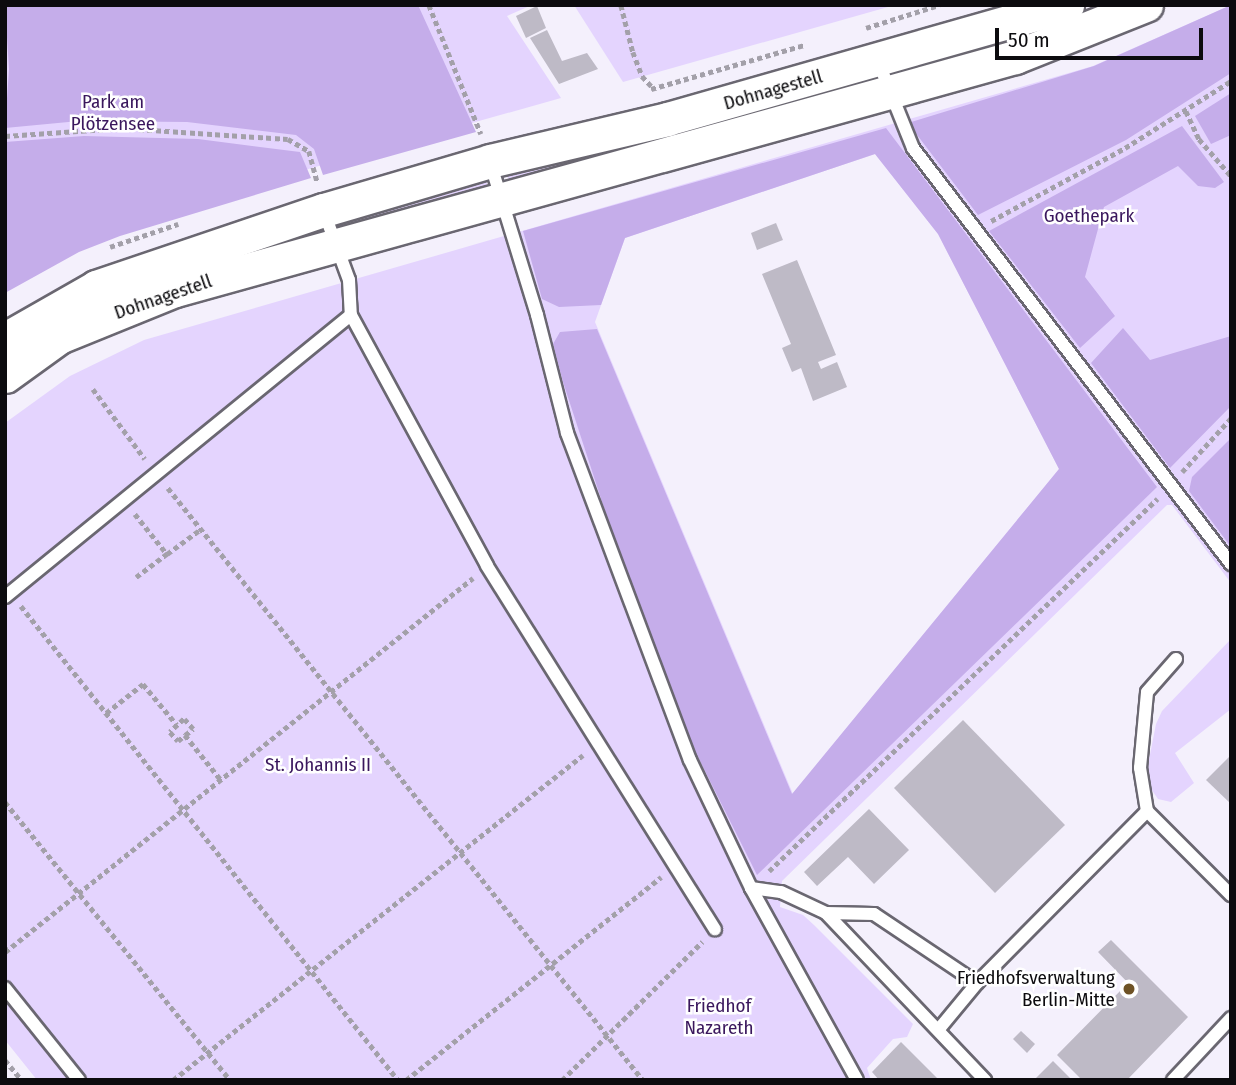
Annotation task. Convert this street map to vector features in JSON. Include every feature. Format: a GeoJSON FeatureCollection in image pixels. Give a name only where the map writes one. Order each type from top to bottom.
{"type":"FeatureCollection","features":[{"type":"Feature","properties":{"kind":"street","name":"Dohnagestell"},"geometry":{"type":"LineString","coordinates":[[5,376],[59,337],[116,311],[333,245],[501,199],[672,135],[882,76],[1067,5]]}},
{"type":"Feature","properties":{"kind":"street","name":"Dohnagestell"},"geometry":{"type":"LineString","coordinates":[[882,76],[1015,57],[1129,9]]}},
{"type":"Feature","properties":{"kind":"street","name":"Dohnagestell"},"geometry":{"type":"LineString","coordinates":[[5,339],[96,287],[324,210],[490,161],[672,135]]}},
{"type":"Feature","properties":{"kind":"lane"},"geometry":{"type":"LineString","coordinates":[[882,76],[913,148],[1231,564]]}},
{"type":"Feature","properties":{"kind":"lane"},"geometry":{"type":"LineString","coordinates":[[490,161],[581,472],[690,760],[751,888],[857,1080]]}},
{"type":"Feature","properties":{"kind":"lane"},"geometry":{"type":"LineString","coordinates":[[324,210],[333,245],[349,279],[351,315],[487,566],[715,929]]}},
{"type":"Feature","properties":{"kind":"lane"},"geometry":{"type":"LineString","coordinates":[[8,595],[351,315]]}},
{"type":"Feature","properties":{"kind":"lane"},"geometry":{"type":"LineString","coordinates":[[1176,659],[1147,692],[1140,768],[1147,811],[1231,895]]}},
{"type":"Feature","properties":{"kind":"lane"},"geometry":{"type":"LineString","coordinates":[[939,1029],[977,983],[1147,811]]}},
{"type":"Feature","properties":{"kind":"lane"},"geometry":{"type":"LineString","coordinates":[[751,888],[781,892],[826,914],[985,1080]]}},
{"type":"Feature","properties":{"kind":"lane"},"geometry":{"type":"LineString","coordinates":[[826,914],[874,914],[977,983]]}},
{"type":"Feature","properties":{"kind":"lane"},"geometry":{"type":"LineString","coordinates":[[5,988],[79,1080]]}},
{"type":"Feature","properties":{"kind":"lane"},"geometry":{"type":"LineString","coordinates":[[1173,1080],[1231,1018]]}},
{"type":"Feature","properties":{"kind":"path"},"geometry":{"type":"LineString","coordinates":[[429,5],[470,107]]}},
{"type":"Feature","properties":{"kind":"path"},"geometry":{"type":"LineString","coordinates":[[621,5],[642,76],[653,88],[672,135]]}},
{"type":"Feature","properties":{"kind":"path"},"geometry":{"type":"LineString","coordinates":[[975,230],[1186,111],[1231,81]]}},
{"type":"Feature","properties":{"kind":"path"},"geometry":{"type":"LineString","coordinates":[[1186,111],[1199,139],[1231,176]]}},
{"type":"Feature","properties":{"kind":"path"},"geometry":{"type":"LineString","coordinates":[[5,136],[122,128],[288,139],[309,151],[324,210]]}},
{"type":"Feature","properties":{"kind":"path"},"geometry":{"type":"LineString","coordinates":[[93,389],[156,473],[643,1080]]}},
{"type":"Feature","properties":{"kind":"path"},"geometry":{"type":"LineString","coordinates":[[751,888],[1172,484],[1231,418]]}},
{"type":"Feature","properties":{"kind":"path"},"geometry":{"type":"LineString","coordinates":[[123,500],[167,554]]}},
{"type":"Feature","properties":{"kind":"path"},"geometry":{"type":"LineString","coordinates":[[136,577],[201,529]]}},
{"type":"Feature","properties":{"kind":"path"},"geometry":{"type":"LineString","coordinates":[[5,951],[332,693],[487,566]]}},
{"type":"Feature","properties":{"kind":"path"},"geometry":{"type":"LineString","coordinates":[[8,595],[106,713],[398,1080]]}},
{"type":"Feature","properties":{"kind":"path"},"geometry":{"type":"LineString","coordinates":[[106,713],[143,684],[177,725]]}},
{"type":"Feature","properties":{"kind":"path"},"geometry":{"type":"LineString","coordinates":[[184,719],[192,729],[185,735],[178,741],[170,732],[184,719]]}},
{"type":"Feature","properties":{"kind":"path"},"geometry":{"type":"LineString","coordinates":[[185,735],[221,780]]}},
{"type":"Feature","properties":{"kind":"path"},"geometry":{"type":"LineString","coordinates":[[173,1080],[598,744]]}},
{"type":"Feature","properties":{"kind":"path"},"geometry":{"type":"LineString","coordinates":[[5,802],[230,1080]]}},
{"type":"Feature","properties":{"kind":"path"},"geometry":{"type":"LineString","coordinates":[[406,1080],[675,866]]}},
{"type":"Feature","properties":{"kind":"path"},"geometry":{"type":"LineString","coordinates":[[562,1080],[715,929]]}},
{"type":"Feature","properties":{"kind":"path"},"geometry":{"type":"LineString","coordinates":[[5,1060],[22,1080]]}},
{"type":"Feature","properties":{"kind":"green space","name":"Park am Plötzensee"},"geometry":{"type":"Polygon","coordinates":[[[5,5],[532,5],[507,16],[561,98],[138,217],[5,279],[5,5]]]}},
{"type":"Feature","properties":{"kind":"green space"},"geometry":{"type":"Polygon","coordinates":[[[5,5],[418,5],[476,132],[323,175],[314,149],[296,135],[187,122],[79,121],[5,128],[9,69],[5,5]]]}},
{"type":"Feature","properties":{"kind":"green space"},"geometry":{"type":"Polygon","coordinates":[[[574,5],[895,5],[623,82],[574,5]]]}},
{"type":"Feature","properties":{"kind":"green space","name":"St. Johannis II"},"geometry":{"type":"Polygon","coordinates":[[[1231,5],[1231,583],[1172,505],[1167,505],[782,881],[780,907],[803,915],[913,1024],[907,1037],[893,1039],[867,1068],[871,1080],[37,1080],[5,1040],[5,423],[70,376],[144,340],[1093,66],[1231,5]],[[875,154],[625,238],[595,322],[793,794],[1059,469],[938,234],[875,154]]]}},
{"type":"Feature","properties":{"kind":"green space"},"geometry":{"type":"Polygon","coordinates":[[[1231,5],[1231,73],[1126,140],[978,215],[908,123],[1094,66],[1231,5]]]}},
{"type":"Feature","properties":{"kind":"green space"},"geometry":{"type":"Polygon","coordinates":[[[1231,93],[1231,135],[1211,144],[1195,116],[1231,93]]]}},
{"type":"Feature","properties":{"kind":"green space","name":"Goethepark"},"geometry":{"type":"Polygon","coordinates":[[[1182,126],[1224,182],[1215,188],[1198,186],[1178,166],[1104,207],[1085,277],[1115,316],[1080,348],[989,231],[1182,126]]]}},
{"type":"Feature","properties":{"kind":"green space"},"geometry":{"type":"Polygon","coordinates":[[[886,128],[1157,487],[757,875],[694,749],[607,517],[553,344],[560,332],[597,329],[792,794],[1059,469],[938,234],[875,154],[625,238],[601,305],[559,307],[542,299],[523,231],[886,128]]]}},
{"type":"Feature","properties":{"kind":"green space"},"geometry":{"type":"Polygon","coordinates":[[[84,136],[198,139],[300,152],[311,178],[120,236],[79,252],[5,293],[5,142],[84,136]]]}},
{"type":"Feature","properties":{"kind":"green space"},"geometry":{"type":"Polygon","coordinates":[[[655,137],[655,142],[510,182],[506,173],[655,137]]]}},
{"type":"Feature","properties":{"kind":"green space"},"geometry":{"type":"Polygon","coordinates":[[[484,176],[488,187],[345,226],[342,217],[484,176]]]}},
{"type":"Feature","properties":{"kind":"green space"},"geometry":{"type":"Polygon","coordinates":[[[1123,328],[1150,360],[1231,336],[1231,406],[1170,468],[1091,363],[1123,328]]]}},
{"type":"Feature","properties":{"kind":"green space"},"geometry":{"type":"Polygon","coordinates":[[[1231,438],[1231,547],[1189,491],[1192,477],[1231,438]]]}},
{"type":"Feature","properties":{"kind":"green space"},"geometry":{"type":"Polygon","coordinates":[[[1231,639],[1231,709],[1175,753],[1194,783],[1171,802],[1158,799],[1145,780],[1156,724],[1162,711],[1231,639]]]}},
{"type":"Feature","properties":{"kind":"building"},"geometry":{"type":"Polygon","coordinates":[[[537,6],[546,28],[526,38],[516,16],[537,6]]]}},
{"type":"Feature","properties":{"kind":"building"},"geometry":{"type":"Polygon","coordinates":[[[547,30],[562,61],[587,53],[598,69],[559,84],[530,38],[547,30]]]}},
{"type":"Feature","properties":{"kind":"building"},"geometry":{"type":"Polygon","coordinates":[[[776,223],[783,240],[757,250],[751,233],[776,223]]]}},
{"type":"Feature","properties":{"kind":"building"},"geometry":{"type":"Polygon","coordinates":[[[797,260],[836,355],[818,362],[821,369],[837,362],[847,387],[813,401],[801,368],[792,372],[782,348],[791,344],[762,274],[797,260]]]}},
{"type":"Feature","properties":{"kind":"building"},"geometry":{"type":"Polygon","coordinates":[[[963,720],[1065,825],[995,893],[894,788],[963,720]]]}},
{"type":"Feature","properties":{"kind":"building"},"geometry":{"type":"Polygon","coordinates":[[[1231,755],[1231,804],[1206,780],[1231,755]]]}},
{"type":"Feature","properties":{"kind":"building"},"geometry":{"type":"Polygon","coordinates":[[[869,809],[909,850],[874,884],[848,857],[817,886],[804,872],[869,809]]]}},
{"type":"Feature","properties":{"kind":"building"},"geometry":{"type":"Polygon","coordinates":[[[1111,940],[1188,1017],[1127,1080],[1082,1080],[1057,1055],[1125,986],[1133,988],[1098,952],[1111,940]]]}},
{"type":"Feature","properties":{"kind":"building"},"geometry":{"type":"Polygon","coordinates":[[[1021,1031],[1035,1044],[1027,1053],[1013,1039],[1021,1031]]]}},
{"type":"Feature","properties":{"kind":"building"},"geometry":{"type":"Polygon","coordinates":[[[901,1042],[939,1080],[879,1080],[872,1072],[901,1042]]]}},
{"type":"Feature","properties":{"kind":"building"},"geometry":{"type":"Polygon","coordinates":[[[1053,1061],[1072,1080],[1034,1080],[1053,1061]]]}},
{"type":"Feature","properties":{"kind":"place","name":"Friedhofsverwaltung Berlin-Mitte"},"geometry":{"type":"Point","coordinates":[1129,989]}},
{"type":"Feature","properties":{"kind":"park label","name":"Friedhof Nazareth"},"geometry":{"type":"Point","coordinates":[719,1017]}}]}
